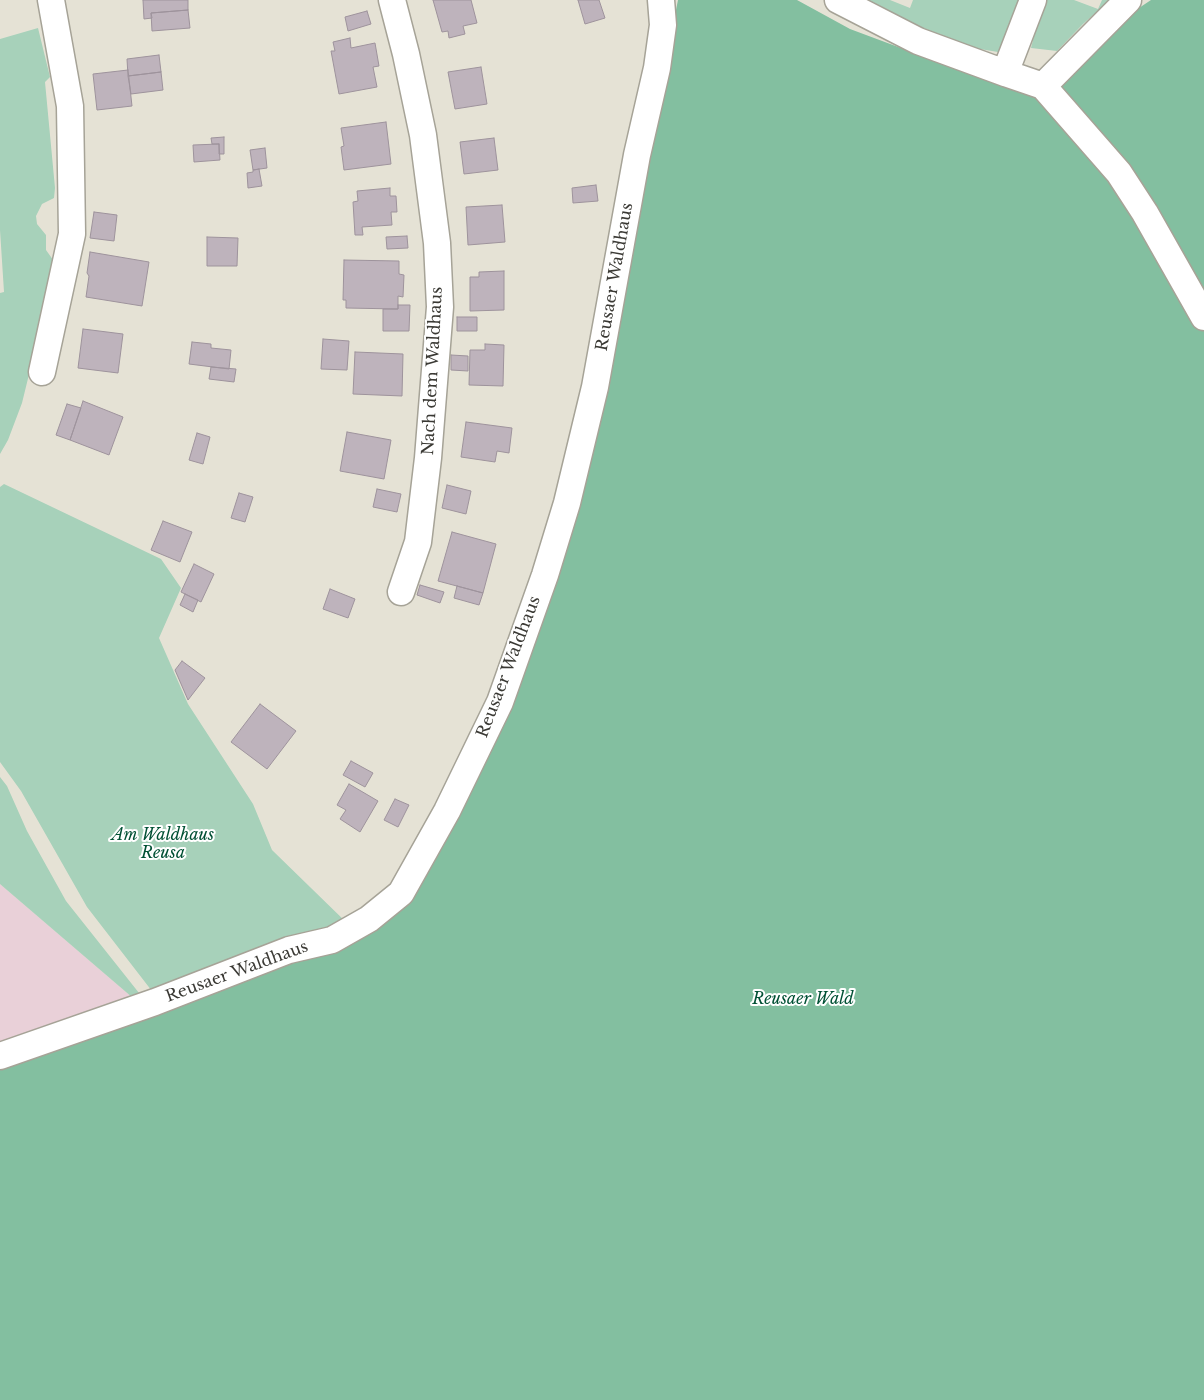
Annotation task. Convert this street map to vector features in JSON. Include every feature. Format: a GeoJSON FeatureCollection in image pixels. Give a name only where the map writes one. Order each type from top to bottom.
{"type":"FeatureCollection","features":[{"type":"Feature","properties":{"kind":"street"},"geometry":{"type":"LineString","coordinates":[[42,372],[72,234],[70,106],[51,0]]}},
{"type":"Feature","properties":{"kind":"street","name":"Nach dem Waldhaus"},"geometry":{"type":"LineString","coordinates":[[392,0],[406,54],[423,135],[437,244],[440,307],[428,458],[418,542],[401,592]]}},
{"type":"Feature","properties":{"kind":"street","name":"Reusaer Waldhaus"},"geometry":{"type":"LineString","coordinates":[[0,1056],[155,1002],[281,953],[332,940],[369,919],[401,892],[447,811],[500,702],[545,575],[567,503],[595,387],[637,156],[657,68],[663,25],[661,0]]}},
{"type":"Feature","properties":{"kind":"street"},"geometry":{"type":"LineString","coordinates":[[838,0],[918,41],[1044,86],[1119,174],[1204,316]]}},
{"type":"Feature","properties":{"kind":"street"},"geometry":{"type":"LineString","coordinates":[[1005,73],[1033,0]]}},
{"type":"Feature","properties":{"kind":"street"},"geometry":{"type":"LineString","coordinates":[[1044,86],[1128,0]]}},
{"type":"Feature","properties":{"kind":"shaded area"},"geometry":{"type":"Polygon","coordinates":[[[0,884],[140,1004],[0,1052],[0,884]]]}},
{"type":"Feature","properties":{"kind":"green space","name":"Reusaer Wald"},"geometry":{"type":"Polygon","coordinates":[[[678,0],[797,0],[850,29],[1000,85],[1041,97],[1139,8],[1151,0],[1204,0],[1204,1400],[0,1400],[0,1061],[366,927],[506,702],[600,387],[678,0]]]}},
{"type":"Feature","properties":{"kind":"green space"},"geometry":{"type":"Polygon","coordinates":[[[863,0],[890,0],[910,8],[913,0],[1024,0],[1011,45],[998,52],[974,48],[903,20],[863,0]]]}},
{"type":"Feature","properties":{"kind":"green space"},"geometry":{"type":"Polygon","coordinates":[[[1043,0],[1074,0],[1098,9],[1102,0],[1110,0],[1057,51],[1031,48],[1043,0]]]}},
{"type":"Feature","properties":{"kind":"green space"},"geometry":{"type":"Polygon","coordinates":[[[38,28],[50,77],[45,82],[55,188],[54,198],[42,204],[36,216],[37,224],[46,235],[46,250],[56,264],[22,403],[8,440],[0,454],[0,293],[4,292],[0,230],[0,39],[38,28]]]}},
{"type":"Feature","properties":{"kind":"green space","name":"Am Waldhaus Reusa"},"geometry":{"type":"Polygon","coordinates":[[[4,484],[161,559],[181,588],[159,638],[188,704],[253,804],[272,850],[348,924],[155,995],[87,907],[21,791],[0,762],[0,487],[4,484]]]}},
{"type":"Feature","properties":{"kind":"green space"},"geometry":{"type":"Polygon","coordinates":[[[0,777],[7,786],[27,831],[66,901],[143,998],[140,1004],[0,884],[0,777]]]}},
{"type":"Feature","properties":{"kind":"building"},"geometry":{"type":"Polygon","coordinates":[[[143,0],[188,0],[188,10],[151,13],[152,18],[144,19],[143,0]]]}},
{"type":"Feature","properties":{"kind":"building"},"geometry":{"type":"Polygon","coordinates":[[[433,0],[471,0],[477,23],[463,26],[465,34],[449,38],[448,31],[442,32],[433,0]]]}},
{"type":"Feature","properties":{"kind":"building"},"geometry":{"type":"Polygon","coordinates":[[[578,0],[599,0],[605,18],[585,24],[578,0]]]}},
{"type":"Feature","properties":{"kind":"building"},"geometry":{"type":"Polygon","coordinates":[[[188,10],[190,28],[152,31],[151,13],[188,10]]]}},
{"type":"Feature","properties":{"kind":"building"},"geometry":{"type":"Polygon","coordinates":[[[367,11],[371,24],[348,31],[345,17],[367,11]]]}},
{"type":"Feature","properties":{"kind":"building"},"geometry":{"type":"Polygon","coordinates":[[[350,38],[351,48],[375,43],[379,66],[373,67],[377,87],[339,94],[331,51],[335,51],[333,42],[350,38]]]}},
{"type":"Feature","properties":{"kind":"building"},"geometry":{"type":"Polygon","coordinates":[[[159,55],[161,72],[128,76],[127,59],[159,55]]]}},
{"type":"Feature","properties":{"kind":"building"},"geometry":{"type":"Polygon","coordinates":[[[481,67],[487,104],[455,109],[448,72],[481,67]]]}},
{"type":"Feature","properties":{"kind":"building"},"geometry":{"type":"Polygon","coordinates":[[[128,70],[132,106],[97,110],[93,74],[128,70]]]}},
{"type":"Feature","properties":{"kind":"building"},"geometry":{"type":"Polygon","coordinates":[[[161,72],[163,90],[131,94],[128,76],[161,72]]]}},
{"type":"Feature","properties":{"kind":"building"},"geometry":{"type":"Polygon","coordinates":[[[386,122],[391,164],[344,170],[341,147],[344,146],[341,128],[386,122]]]}},
{"type":"Feature","properties":{"kind":"building"},"geometry":{"type":"Polygon","coordinates":[[[224,137],[224,154],[219,154],[219,144],[212,144],[211,138],[224,137]]]}},
{"type":"Feature","properties":{"kind":"building"},"geometry":{"type":"Polygon","coordinates":[[[494,138],[498,170],[464,174],[460,142],[494,138]]]}},
{"type":"Feature","properties":{"kind":"building"},"geometry":{"type":"Polygon","coordinates":[[[219,144],[220,160],[194,162],[193,145],[219,144]]]}},
{"type":"Feature","properties":{"kind":"building"},"geometry":{"type":"Polygon","coordinates":[[[265,148],[267,168],[253,170],[250,150],[265,148]]]}},
{"type":"Feature","properties":{"kind":"building"},"geometry":{"type":"Polygon","coordinates":[[[259,169],[262,186],[248,188],[247,173],[259,169]]]}},
{"type":"Feature","properties":{"kind":"building"},"geometry":{"type":"Polygon","coordinates":[[[596,185],[598,201],[573,203],[572,188],[596,185]]]}},
{"type":"Feature","properties":{"kind":"building"},"geometry":{"type":"Polygon","coordinates":[[[390,188],[390,196],[396,196],[397,212],[391,212],[392,225],[362,227],[363,235],[355,235],[353,202],[358,201],[357,191],[390,188]]]}},
{"type":"Feature","properties":{"kind":"building"},"geometry":{"type":"Polygon","coordinates":[[[502,205],[505,242],[468,245],[466,207],[502,205]]]}},
{"type":"Feature","properties":{"kind":"building"},"geometry":{"type":"Polygon","coordinates":[[[94,212],[117,215],[114,241],[90,238],[94,212]]]}},
{"type":"Feature","properties":{"kind":"building"},"geometry":{"type":"Polygon","coordinates":[[[407,236],[408,248],[387,249],[386,237],[407,236]]]}},
{"type":"Feature","properties":{"kind":"building"},"geometry":{"type":"Polygon","coordinates":[[[207,237],[238,238],[237,266],[207,266],[207,237]]]}},
{"type":"Feature","properties":{"kind":"building"},"geometry":{"type":"Polygon","coordinates":[[[90,252],[149,262],[142,306],[86,297],[90,252]]]}},
{"type":"Feature","properties":{"kind":"building"},"geometry":{"type":"Polygon","coordinates":[[[344,260],[399,261],[399,274],[404,275],[403,297],[398,296],[398,309],[346,308],[346,300],[343,300],[344,260]]]}},
{"type":"Feature","properties":{"kind":"building"},"geometry":{"type":"Polygon","coordinates":[[[504,271],[504,310],[470,311],[470,277],[479,277],[479,272],[504,271]]]}},
{"type":"Feature","properties":{"kind":"building"},"geometry":{"type":"Polygon","coordinates":[[[398,305],[410,305],[409,331],[383,331],[383,309],[398,309],[398,305]]]}},
{"type":"Feature","properties":{"kind":"building"},"geometry":{"type":"Polygon","coordinates":[[[457,317],[477,317],[477,331],[457,331],[457,317]]]}},
{"type":"Feature","properties":{"kind":"building"},"geometry":{"type":"Polygon","coordinates":[[[83,329],[123,334],[118,373],[78,368],[83,329]]]}},
{"type":"Feature","properties":{"kind":"building"},"geometry":{"type":"Polygon","coordinates":[[[323,339],[349,341],[347,370],[321,369],[323,339]]]}},
{"type":"Feature","properties":{"kind":"building"},"geometry":{"type":"Polygon","coordinates":[[[192,342],[211,344],[211,348],[231,350],[229,369],[189,364],[192,342]]]}},
{"type":"Feature","properties":{"kind":"building"},"geometry":{"type":"Polygon","coordinates":[[[485,344],[504,345],[503,386],[469,385],[470,350],[485,350],[485,344]]]}},
{"type":"Feature","properties":{"kind":"building"},"geometry":{"type":"Polygon","coordinates":[[[355,352],[403,354],[402,396],[353,394],[355,352]]]}},
{"type":"Feature","properties":{"kind":"building"},"geometry":{"type":"Polygon","coordinates":[[[451,355],[468,356],[468,371],[451,370],[451,355]]]}},
{"type":"Feature","properties":{"kind":"building"},"geometry":{"type":"Polygon","coordinates":[[[211,367],[236,369],[234,382],[209,379],[211,367]]]}},
{"type":"Feature","properties":{"kind":"building"},"geometry":{"type":"Polygon","coordinates":[[[83,401],[123,417],[109,455],[70,440],[83,401]]]}},
{"type":"Feature","properties":{"kind":"building"},"geometry":{"type":"Polygon","coordinates":[[[67,404],[81,408],[70,440],[56,435],[67,404]]]}},
{"type":"Feature","properties":{"kind":"building"},"geometry":{"type":"Polygon","coordinates":[[[466,422],[512,428],[509,453],[497,451],[495,462],[461,457],[466,422]]]}},
{"type":"Feature","properties":{"kind":"building"},"geometry":{"type":"Polygon","coordinates":[[[347,432],[391,440],[384,479],[340,471],[347,432]]]}},
{"type":"Feature","properties":{"kind":"building"},"geometry":{"type":"Polygon","coordinates":[[[197,433],[210,437],[203,464],[189,460],[197,433]]]}},
{"type":"Feature","properties":{"kind":"building"},"geometry":{"type":"Polygon","coordinates":[[[447,485],[471,491],[466,514],[442,508],[447,485]]]}},
{"type":"Feature","properties":{"kind":"building"},"geometry":{"type":"Polygon","coordinates":[[[377,489],[401,494],[397,512],[373,507],[377,489]]]}},
{"type":"Feature","properties":{"kind":"building"},"geometry":{"type":"Polygon","coordinates":[[[239,493],[253,497],[245,522],[231,518],[239,493]]]}},
{"type":"Feature","properties":{"kind":"building"},"geometry":{"type":"Polygon","coordinates":[[[163,521],[192,532],[180,562],[151,550],[163,521]]]}},
{"type":"Feature","properties":{"kind":"building"},"geometry":{"type":"Polygon","coordinates":[[[452,532],[496,544],[483,593],[438,581],[452,532]]]}},
{"type":"Feature","properties":{"kind":"building"},"geometry":{"type":"Polygon","coordinates":[[[194,564],[214,574],[201,602],[181,592],[194,564]]]}},
{"type":"Feature","properties":{"kind":"building"},"geometry":{"type":"Polygon","coordinates":[[[420,585],[444,592],[440,603],[417,595],[420,585]]]}},
{"type":"Feature","properties":{"kind":"building"},"geometry":{"type":"Polygon","coordinates":[[[457,586],[483,593],[479,605],[454,598],[457,586]]]}},
{"type":"Feature","properties":{"kind":"building"},"geometry":{"type":"Polygon","coordinates":[[[330,589],[355,599],[348,618],[323,609],[330,589]]]}},
{"type":"Feature","properties":{"kind":"building"},"geometry":{"type":"Polygon","coordinates":[[[185,594],[198,600],[193,612],[180,605],[185,594]]]}},
{"type":"Feature","properties":{"kind":"building"},"geometry":{"type":"Polygon","coordinates":[[[182,661],[205,678],[188,700],[175,670],[182,661]]]}},
{"type":"Feature","properties":{"kind":"building"},"geometry":{"type":"Polygon","coordinates":[[[260,704],[296,731],[267,769],[231,742],[260,704]]]}},
{"type":"Feature","properties":{"kind":"building"},"geometry":{"type":"Polygon","coordinates":[[[351,761],[373,773],[365,787],[343,775],[351,761]]]}},
{"type":"Feature","properties":{"kind":"building"},"geometry":{"type":"Polygon","coordinates":[[[349,784],[378,801],[360,832],[340,819],[346,810],[337,805],[349,784]]]}},
{"type":"Feature","properties":{"kind":"building"},"geometry":{"type":"Polygon","coordinates":[[[395,799],[409,805],[398,827],[384,820],[395,799]]]}}]}
